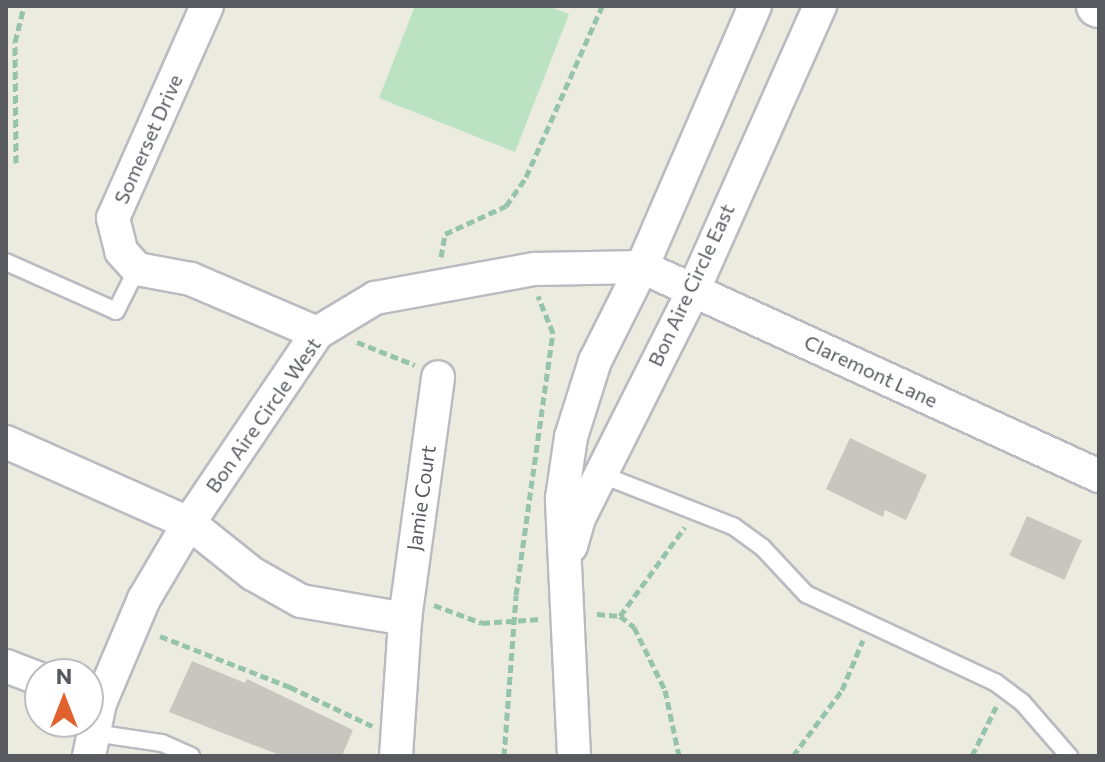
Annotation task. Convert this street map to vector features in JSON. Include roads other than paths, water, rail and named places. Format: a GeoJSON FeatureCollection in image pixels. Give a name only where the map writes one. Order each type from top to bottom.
{"type":"FeatureCollection","features":[{"type":"Feature","properties":{"kind":"street","name":"Somerset Drive"},"geometry":{"type":"LineString","coordinates":[[137,269],[121,251],[113,218],[207,6]]}},
{"type":"Feature","properties":{"kind":"street","name":"Bon Aire Circle East"},"geometry":{"type":"LineString","coordinates":[[574,756],[562,498],[571,437],[595,361],[642,267],[755,6]]}},
{"type":"Feature","properties":{"kind":"street","name":"Bon Aire Circle East"},"geometry":{"type":"LineString","coordinates":[[565,565],[579,518],[694,289],[820,6]]}},
{"type":"Feature","properties":{"kind":"street","name":"Bon Aire Circle West"},"geometry":{"type":"LineString","coordinates":[[104,696],[133,625],[189,523],[317,333],[375,298],[440,282],[516,271],[642,267]]}},
{"type":"Feature","properties":{"kind":"street","name":"Claremont Lane"},"geometry":{"type":"LineString","coordinates":[[642,267],[1099,476]]}},
{"type":"Feature","properties":{"kind":"street"},"geometry":{"type":"LineString","coordinates":[[137,269],[191,279],[317,333]]}},
{"type":"Feature","properties":{"kind":"street","name":"Jamie Court"},"geometry":{"type":"LineString","coordinates":[[397,747],[407,606],[438,377]]}},
{"type":"Feature","properties":{"kind":"street"},"geometry":{"type":"LineString","coordinates":[[6,442],[189,523],[253,574],[301,601],[407,606]]}},
{"type":"Feature","properties":{"kind":"lane"},"geometry":{"type":"LineString","coordinates":[[6,262],[116,311],[137,269]]}},
{"type":"Feature","properties":{"kind":"lane"},"geometry":{"type":"LineString","coordinates":[[600,474],[733,526],[763,548],[806,594],[995,682],[1022,702],[1069,756]]}},
{"type":"Feature","properties":{"kind":"lane"},"geometry":{"type":"LineString","coordinates":[[104,726],[162,743],[191,756]]}}]}
